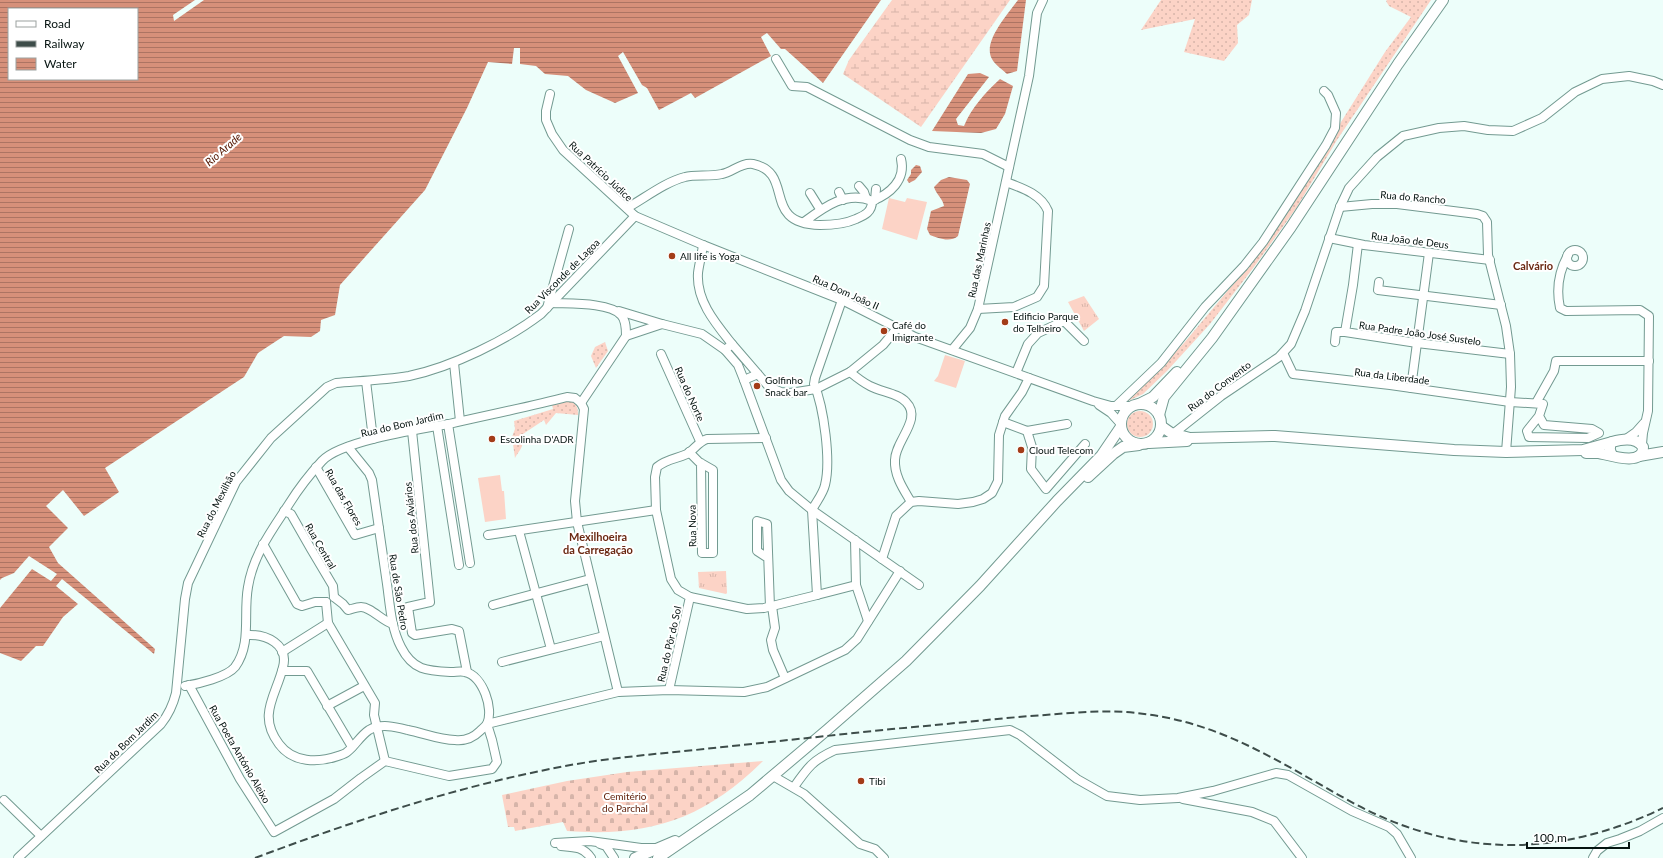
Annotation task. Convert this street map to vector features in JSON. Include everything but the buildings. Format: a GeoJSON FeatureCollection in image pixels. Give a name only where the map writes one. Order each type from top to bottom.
{"type":"FeatureCollection","features":[{"type":"Feature","properties":{"kind":"main road"},"geometry":{"type":"LineString","coordinates":[[1120,426],[1127,439],[1143,444],[1157,437],[1161,426],[1159,415],[1164,397],[1212,338],[1290,227],[1398,64],[1444,0]]}},
{"type":"Feature","properties":{"kind":"main road"},"geometry":{"type":"LineString","coordinates":[[658,858],[750,794],[773,776],[906,661],[980,586],[1057,501],[1101,456],[1120,426],[1125,411],[1158,392],[1241,295]]}},
{"type":"Feature","properties":{"kind":"main road"},"geometry":{"type":"LineString","coordinates":[[1135,405],[1150,406],[1159,415]]}},
{"type":"Feature","properties":{"kind":"main road"},"geometry":{"type":"LineString","coordinates":[[1161,426],[1172,438],[1193,441],[1216,438]]}},
{"type":"Feature","properties":{"kind":"main road"},"geometry":{"type":"LineString","coordinates":[[1034,528],[1123,447],[1172,438],[1275,436],[1417,448],[1506,452],[1598,453],[1624,458],[1641,449],[1663,448]]}},
{"type":"Feature","properties":{"kind":"main road"},"geometry":{"type":"LineString","coordinates":[[1550,452],[1583,450],[1626,439],[1636,441],[1641,449]]}},
{"type":"Feature","properties":{"kind":"main road"},"geometry":{"type":"LineString","coordinates":[[1612,442],[1610,449],[1613,456]]}},
{"type":"Feature","properties":{"kind":"main road"},"geometry":{"type":"LineString","coordinates":[[1641,449],[1663,452]]}},
{"type":"Feature","properties":{"kind":"main road"},"geometry":{"type":"LineString","coordinates":[[635,858],[699,830]]}},
{"type":"Feature","properties":{"kind":"street","name":"Rua das Marinhas"},"geometry":{"type":"LineString","coordinates":[[952,350],[970,328],[978,309],[1029,76],[1036,13],[1043,0]]}},
{"type":"Feature","properties":{"kind":"street"},"geometry":{"type":"LineString","coordinates":[[776,59],[792,86],[807,87],[910,140],[929,147],[983,154],[1009,166]]}},
{"type":"Feature","properties":{"kind":"street","name":"Rua do Convento"},"geometry":{"type":"LineString","coordinates":[[1172,438],[1222,396],[1282,356],[1291,344],[1305,311],[1340,207],[1349,188],[1377,157],[1403,136],[1439,128],[1464,126],[1488,130],[1514,131],[1542,118],[1575,92],[1602,79],[1629,76],[1653,80],[1663,85]]}},
{"type":"Feature","properties":{"kind":"street"},"geometry":{"type":"LineString","coordinates":[[1116,406],[1161,363],[1205,308],[1244,266],[1263,242],[1336,128],[1336,113],[1328,95],[1324,91]]}},
{"type":"Feature","properties":{"kind":"street","name":"Rua Patrício Júdice"},"geometry":{"type":"LineString","coordinates":[[550,94],[546,111],[546,120],[552,134],[563,150],[635,216]]}},
{"type":"Feature","properties":{"kind":"street"},"geometry":{"type":"LineString","coordinates":[[804,222],[820,209],[833,202],[881,198],[901,178],[903,168],[901,159]]}},
{"type":"Feature","properties":{"kind":"street"},"geometry":{"type":"LineString","coordinates":[[627,208],[675,180],[687,176],[706,177],[723,174],[743,165],[752,164],[765,168],[773,175],[778,187],[779,199],[786,212],[794,220],[813,225],[831,225],[850,222],[867,214],[872,208],[871,200],[876,189]]}},
{"type":"Feature","properties":{"kind":"street"},"geometry":{"type":"LineString","coordinates":[[978,309],[1014,307],[1037,297],[1044,286],[1048,211],[1045,202],[1028,191],[1006,182]]}},
{"type":"Feature","properties":{"kind":"street"},"geometry":{"type":"LineString","coordinates":[[858,186],[871,200]]}},
{"type":"Feature","properties":{"kind":"street"},"geometry":{"type":"LineString","coordinates":[[839,192],[843,200]]}},
{"type":"Feature","properties":{"kind":"street"},"geometry":{"type":"LineString","coordinates":[[810,193],[820,209]]}},
{"type":"Feature","properties":{"kind":"street","name":"Rua do Rancho"},"geometry":{"type":"LineString","coordinates":[[1340,207],[1372,204],[1397,204],[1483,216],[1487,222],[1490,260]]}},
{"type":"Feature","properties":{"kind":"street","name":"Rua Dom João II"},"geometry":{"type":"LineString","coordinates":[[635,216],[703,245],[842,300],[898,327],[915,337],[1093,401]]}},
{"type":"Feature","properties":{"kind":"street","name":"Rua Visconde de Lagoa"},"geometry":{"type":"LineString","coordinates":[[454,363],[524,327],[549,306],[635,216]]}},
{"type":"Feature","properties":{"kind":"street"},"geometry":{"type":"LineString","coordinates":[[569,229],[549,306],[605,307],[702,334],[725,350],[738,366],[781,480],[790,491],[812,510],[918,585]]}},
{"type":"Feature","properties":{"kind":"street","name":"Rua João de Deus"},"geometry":{"type":"LineString","coordinates":[[1329,238],[1358,244],[1490,260]]}},
{"type":"Feature","properties":{"kind":"street","name":"Rua Padre João José Sustelo"},"geometry":{"type":"LineString","coordinates":[[1358,244],[1354,285],[1344,332],[1416,344],[1510,354]]}},
{"type":"Feature","properties":{"kind":"street"},"geometry":{"type":"LineString","coordinates":[[703,245],[698,274],[699,289],[708,313],[769,387],[781,392],[790,393],[816,389],[850,372],[883,345],[898,327]]}},
{"type":"Feature","properties":{"kind":"street"},"geometry":{"type":"LineString","coordinates":[[1559,274],[1571,265],[1579,265],[1583,261],[1581,252],[1572,250],[1568,254],[1559,274],[1558,300],[1560,308],[1566,311],[1635,309],[1646,312],[1649,316],[1648,411],[1642,433],[1641,449]]}},
{"type":"Feature","properties":{"kind":"street"},"geometry":{"type":"LineString","coordinates":[[1411,388],[1422,295],[1429,253]]}},
{"type":"Feature","properties":{"kind":"street"},"geometry":{"type":"LineString","coordinates":[[1568,254],[1568,260],[1571,265]]}},
{"type":"Feature","properties":{"kind":"street"},"geometry":{"type":"LineString","coordinates":[[1490,260],[1502,305],[1510,354],[1511,387],[1506,452]]}},
{"type":"Feature","properties":{"kind":"street"},"geometry":{"type":"LineString","coordinates":[[1379,282],[1378,290],[1502,305]]}},
{"type":"Feature","properties":{"kind":"street"},"geometry":{"type":"LineString","coordinates":[[817,595],[812,510],[824,487],[828,468],[824,427],[814,384],[842,300]]}},
{"type":"Feature","properties":{"kind":"street"},"geometry":{"type":"LineString","coordinates":[[615,310],[622,315],[626,324],[626,336],[581,403],[584,409],[575,501],[577,522],[618,692]]}},
{"type":"Feature","properties":{"kind":"street"},"geometry":{"type":"LineString","coordinates":[[1016,373],[1028,344],[1038,333],[1064,321],[1084,341]]}},
{"type":"Feature","properties":{"kind":"street"},"geometry":{"type":"LineString","coordinates":[[626,336],[662,324]]}},
{"type":"Feature","properties":{"kind":"street"},"geometry":{"type":"LineString","coordinates":[[1335,342],[1336,332],[1344,332]]}},
{"type":"Feature","properties":{"kind":"street"},"geometry":{"type":"LineString","coordinates":[[725,350],[732,344]]}},
{"type":"Feature","properties":{"kind":"street","name":"Rua do Norte"},"geometry":{"type":"LineString","coordinates":[[661,354],[700,441]]}},
{"type":"Feature","properties":{"kind":"street","name":"Rua da Liberdade"},"geometry":{"type":"LineString","coordinates":[[1282,356],[1293,374],[1411,388],[1510,402],[1536,403]]}},
{"type":"Feature","properties":{"kind":"street"},"geometry":{"type":"LineString","coordinates":[[1539,416],[1544,425],[1592,429],[1599,433],[1588,438],[1529,437],[1527,431],[1539,416],[1543,404],[1536,403],[1554,372],[1556,361],[1649,361]]}},
{"type":"Feature","properties":{"kind":"street"},"geometry":{"type":"LineString","coordinates":[[454,363],[460,421]]}},
{"type":"Feature","properties":{"kind":"street","name":"Rua do Mexilhão"},"geometry":{"type":"LineString","coordinates":[[176,693],[185,599],[188,583],[236,482],[271,438],[327,387],[336,383],[410,376],[454,363]]}},
{"type":"Feature","properties":{"kind":"street"},"geometry":{"type":"LineString","coordinates":[[850,372],[859,380],[870,386],[902,398],[911,408],[911,420],[900,442],[894,462],[895,470],[899,479],[912,502]]}},
{"type":"Feature","properties":{"kind":"street"},"geometry":{"type":"LineString","coordinates":[[744,380],[758,374]]}},
{"type":"Feature","properties":{"kind":"street"},"geometry":{"type":"LineString","coordinates":[[882,559],[896,516],[912,502],[919,501],[958,504],[983,499],[992,493],[998,481],[999,435],[1003,422],[1005,416],[1022,392],[1029,378]]}},
{"type":"Feature","properties":{"kind":"street"},"geometry":{"type":"LineString","coordinates":[[366,381],[373,439]]}},
{"type":"Feature","properties":{"kind":"street","name":"Rua do Bom Jardim"},"geometry":{"type":"LineString","coordinates":[[18,858],[168,716],[176,693],[181,687],[190,686],[228,673],[234,668],[239,661],[247,635],[245,610],[248,587],[255,562],[263,544],[288,510],[298,488],[323,459],[348,447],[373,439],[448,424],[567,397],[575,398],[581,403]]}},
{"type":"Feature","properties":{"kind":"street"},"geometry":{"type":"LineString","coordinates":[[1093,401],[1116,406],[1135,405]]}},
{"type":"Feature","properties":{"kind":"street"},"geometry":{"type":"LineString","coordinates":[[1093,401],[1111,414],[1120,426]]}},
{"type":"Feature","properties":{"kind":"street"},"geometry":{"type":"LineString","coordinates":[[1626,439],[1636,432],[1647,419]]}},
{"type":"Feature","properties":{"kind":"street"},"geometry":{"type":"LineString","coordinates":[[1003,422],[1027,431],[1067,424]]}},
{"type":"Feature","properties":{"kind":"street"},"geometry":{"type":"LineString","coordinates":[[448,424],[470,563]]}},
{"type":"Feature","properties":{"kind":"street"},"geometry":{"type":"LineString","coordinates":[[437,426],[459,565]]}},
{"type":"Feature","properties":{"kind":"street","name":"Rua dos Aviários"},"geometry":{"type":"LineString","coordinates":[[412,431],[430,602],[408,607],[412,633],[415,635],[452,629],[458,631],[467,672]]}},
{"type":"Feature","properties":{"kind":"street"},"geometry":{"type":"LineString","coordinates":[[1027,431],[1032,447],[1032,469],[1046,489],[1085,444]]}},
{"type":"Feature","properties":{"kind":"street"},"geometry":{"type":"LineString","coordinates":[[700,441],[715,438],[766,438]]}},
{"type":"Feature","properties":{"kind":"street","name":"Rua do Pôr do Sol"},"geometry":{"type":"LineString","coordinates":[[669,690],[690,596],[678,590],[671,580],[656,510],[655,477],[657,466],[666,460],[689,452],[700,441]]}},
{"type":"Feature","properties":{"kind":"street","name":"Rua de São Pedro"},"geometry":{"type":"LineString","coordinates":[[348,447],[369,473],[372,480],[393,624],[401,647],[406,656],[414,665],[426,671],[467,672]]}},
{"type":"Feature","properties":{"kind":"street","name":"Rua Nova"},"geometry":{"type":"LineString","coordinates":[[689,452],[701,463],[713,470],[713,553],[702,553],[701,463]]}},
{"type":"Feature","properties":{"kind":"street","name":"Rua das Flores"},"geometry":{"type":"LineString","coordinates":[[316,467],[355,536],[379,528]]}},
{"type":"Feature","properties":{"kind":"street","name":"Rua Central"},"geometry":{"type":"LineString","coordinates":[[288,510],[333,586],[334,597]]}},
{"type":"Feature","properties":{"kind":"street"},"geometry":{"type":"LineString","coordinates":[[488,535],[656,510]]}},
{"type":"Feature","properties":{"kind":"street"},"geometry":{"type":"LineString","coordinates":[[519,531],[550,650]]}},
{"type":"Feature","properties":{"kind":"street"},"geometry":{"type":"LineString","coordinates":[[855,540],[856,585],[868,622]]}},
{"type":"Feature","properties":{"kind":"street"},"geometry":{"type":"LineString","coordinates":[[263,544],[297,604],[302,606],[315,602],[326,602],[334,597],[348,610],[362,607],[368,609],[385,622],[393,624]]}},
{"type":"Feature","properties":{"kind":"street"},"geometry":{"type":"LineString","coordinates":[[768,558],[771,607],[775,628],[771,640],[773,650],[785,678]]}},
{"type":"Feature","properties":{"kind":"street"},"geometry":{"type":"LineString","coordinates":[[246,623],[258,634],[275,642],[284,658],[282,671],[272,696],[268,719],[272,733],[288,754],[311,761],[323,760],[347,753],[368,730],[377,727],[394,726],[453,740],[466,740],[477,734],[487,724],[618,692],[669,690],[744,692],[767,687],[845,650],[857,638],[900,572]]}},
{"type":"Feature","properties":{"kind":"street"},"geometry":{"type":"LineString","coordinates":[[493,605],[590,579]]}},
{"type":"Feature","properties":{"kind":"street"},"geometry":{"type":"LineString","coordinates":[[690,596],[747,609],[771,607],[856,585]]}},
{"type":"Feature","properties":{"kind":"street"},"geometry":{"type":"LineString","coordinates":[[326,602],[328,623],[375,703],[374,716],[385,761],[449,776],[492,769],[497,762],[487,724],[489,712],[485,692],[479,681],[467,672]]}},
{"type":"Feature","properties":{"kind":"street"},"geometry":{"type":"LineString","coordinates":[[282,652],[328,623]]}},
{"type":"Feature","properties":{"kind":"street"},"geometry":{"type":"LineString","coordinates":[[247,635],[258,634]]}},
{"type":"Feature","properties":{"kind":"street"},"geometry":{"type":"LineString","coordinates":[[502,662],[604,636]]}},
{"type":"Feature","properties":{"kind":"street"},"geometry":{"type":"LineString","coordinates":[[282,671],[307,671],[352,747]]}},
{"type":"Feature","properties":{"kind":"street","name":"Rua Poeta António Aleixo"},"geometry":{"type":"LineString","coordinates":[[190,686],[240,780],[274,832],[334,799],[385,761]]}},
{"type":"Feature","properties":{"kind":"street"},"geometry":{"type":"LineString","coordinates":[[327,706],[364,686]]}},
{"type":"Feature","properties":{"kind":"street"},"geometry":{"type":"LineString","coordinates":[[794,787],[807,768],[825,755],[835,750],[1010,730],[1020,735],[1077,779],[1107,796],[1140,800],[1178,798],[1213,791],[1276,773],[1288,775],[1352,810],[1389,827],[1397,834],[1411,858]]}},
{"type":"Feature","properties":{"kind":"street"},"geometry":{"type":"LineString","coordinates":[[773,776],[804,794],[860,844],[875,849],[884,858]]}},
{"type":"Feature","properties":{"kind":"street"},"geometry":{"type":"LineString","coordinates":[[1178,798],[1252,812],[1274,821],[1302,858]]}},
{"type":"Feature","properties":{"kind":"street"},"geometry":{"type":"LineString","coordinates":[[4,800],[41,836]]}},
{"type":"Feature","properties":{"kind":"street"},"geometry":{"type":"LineString","coordinates":[[1593,858],[1597,851],[1607,843],[1640,831],[1663,818]]}},
{"type":"Feature","properties":{"kind":"street"},"geometry":{"type":"LineString","coordinates":[[591,858],[587,852],[581,848],[555,846],[555,843],[590,841],[642,848],[655,848],[699,830]]}},
{"type":"Feature","properties":{"kind":"street"},"geometry":{"type":"LineString","coordinates":[[590,841],[606,846],[614,858]]}},
{"type":"Feature","properties":{"kind":"green space"},"geometry":{"type":"Polygon","coordinates":[[[892,0],[1010,0],[921,127],[843,74],[849,60],[892,0]]]}},
{"type":"Feature","properties":{"kind":"green space"},"geometry":{"type":"Polygon","coordinates":[[[1161,0],[1252,0],[1249,15],[1237,25],[1238,43],[1224,61],[1184,52],[1195,19],[1141,30],[1161,0]]]}},
{"type":"Feature","properties":{"kind":"green space"},"geometry":{"type":"Polygon","coordinates":[[[1431,0],[1337,140],[1297,207],[1254,267],[1210,324],[1167,371],[1143,394],[1126,402],[1184,343],[1235,282],[1278,226],[1319,164],[1341,122],[1385,52],[1411,17],[1389,6],[1386,1],[1431,0]]]}},
{"type":"Feature","properties":{"kind":"green space"},"geometry":{"type":"Polygon","coordinates":[[[889,198],[905,202],[907,198],[927,202],[917,240],[882,229],[889,198]]]}},
{"type":"Feature","properties":{"kind":"green space"},"geometry":{"type":"Polygon","coordinates":[[[1084,296],[1099,319],[1084,331],[1068,302],[1084,296]]]}},
{"type":"Feature","properties":{"kind":"green space"},"geometry":{"type":"Polygon","coordinates":[[[605,342],[608,351],[596,368],[591,356],[595,347],[605,342]]]}},
{"type":"Feature","properties":{"kind":"green space"},"geometry":{"type":"Polygon","coordinates":[[[945,355],[965,361],[956,388],[934,381],[938,376],[945,355]]]}},
{"type":"Feature","properties":{"kind":"green space"},"geometry":{"type":"Polygon","coordinates":[[[564,401],[571,401],[575,404],[578,415],[556,413],[546,425],[544,420],[520,436],[522,439],[522,445],[515,458],[512,437],[515,429],[514,421],[553,409],[552,405],[564,401]]]}},
{"type":"Feature","properties":{"kind":"green space"},"geometry":{"type":"Polygon","coordinates":[[[1140,411],[1149,415],[1153,424],[1149,433],[1140,437],[1131,433],[1127,424],[1131,415],[1140,411]]]}},
{"type":"Feature","properties":{"kind":"green space"},"geometry":{"type":"Polygon","coordinates":[[[500,475],[502,491],[504,491],[506,519],[485,522],[478,478],[500,475]]]}},
{"type":"Feature","properties":{"kind":"green space"},"geometry":{"type":"Polygon","coordinates":[[[726,571],[726,594],[699,588],[698,572],[726,571]]]}},
{"type":"Feature","properties":{"kind":"green space","name":"Cemitério do Parchal"},"geometry":{"type":"Polygon","coordinates":[[[763,761],[719,798],[696,811],[649,827],[624,831],[567,831],[563,822],[515,831],[514,827],[508,827],[502,795],[567,781],[627,772],[763,761]]]}},
{"type":"Feature","properties":{"kind":"water","name":"Rio Arade"},"geometry":{"type":"Polygon","coordinates":[[[0,0],[195,0],[173,15],[174,21],[204,0],[881,0],[823,83],[785,49],[781,49],[767,33],[761,37],[771,56],[695,98],[691,93],[659,110],[647,88],[642,85],[623,52],[618,56],[638,93],[615,103],[586,90],[568,76],[545,74],[536,66],[520,64],[520,48],[514,48],[512,64],[488,62],[467,108],[425,190],[340,285],[335,315],[321,320],[320,331],[311,337],[284,336],[258,353],[244,377],[105,468],[119,492],[84,516],[63,490],[46,506],[68,528],[49,547],[58,563],[155,649],[154,654],[62,579],[56,586],[78,604],[63,617],[43,646],[36,646],[21,661],[0,653],[0,608],[32,569],[51,581],[57,574],[29,556],[14,573],[0,580],[0,0]]]}},
{"type":"Feature","properties":{"kind":"water"},"geometry":{"type":"Polygon","coordinates":[[[1018,0],[1026,0],[1017,71],[1007,74],[993,61],[990,52],[990,45],[998,28],[1018,0]]]}},
{"type":"Feature","properties":{"kind":"water"},"geometry":{"type":"Polygon","coordinates":[[[980,73],[989,77],[956,119],[958,125],[964,126],[979,101],[1000,79],[1013,86],[1005,114],[996,129],[981,133],[932,131],[968,74],[980,73]]]}},
{"type":"Feature","properties":{"kind":"water"},"geometry":{"type":"Polygon","coordinates":[[[916,165],[920,166],[922,172],[915,180],[909,183],[907,180],[911,174],[911,170],[916,165]]]}},
{"type":"Feature","properties":{"kind":"water"},"geometry":{"type":"Polygon","coordinates":[[[949,177],[967,180],[970,184],[958,236],[948,240],[930,235],[927,229],[931,211],[944,206],[934,187],[941,180],[949,177]]]}},
{"type":"Feature","properties":{"kind":"railway"},"geometry":{"type":"LineString","coordinates":[[255,858],[364,819],[438,796],[512,777],[568,766],[622,758],[892,729],[1090,712],[1126,712],[1159,716],[1190,723],[1246,744],[1355,804],[1393,822],[1432,834],[1470,842],[1508,845],[1547,843],[1585,836],[1624,824],[1663,808]]}},
{"type":"Feature","properties":{"kind":"place","name":"All life is Yoga"},"geometry":{"type":"Point","coordinates":[672,256]}},
{"type":"Feature","properties":{"kind":"place","name":"Edificio Parque do Telheiro"},"geometry":{"type":"Point","coordinates":[1005,322]}},
{"type":"Feature","properties":{"kind":"place","name":"Café do Imigrante"},"geometry":{"type":"Point","coordinates":[884,331]}},
{"type":"Feature","properties":{"kind":"place","name":"Golfinho Snack bar"},"geometry":{"type":"Point","coordinates":[757,386]}},
{"type":"Feature","properties":{"kind":"place","name":"Escolinha D'ADR"},"geometry":{"type":"Point","coordinates":[492,439]}},
{"type":"Feature","properties":{"kind":"place","name":"Cloud Telecom"},"geometry":{"type":"Point","coordinates":[1021,450]}},
{"type":"Feature","properties":{"kind":"place","name":"Tibi"},"geometry":{"type":"Point","coordinates":[861,781]}},
{"type":"Feature","properties":{"kind":"district","name":"Calvário"},"geometry":{"type":"Point","coordinates":[1533,265]}},
{"type":"Feature","properties":{"kind":"district","name":"Mexilhoeira da Carregação"},"geometry":{"type":"Point","coordinates":[598,542]}}]}
